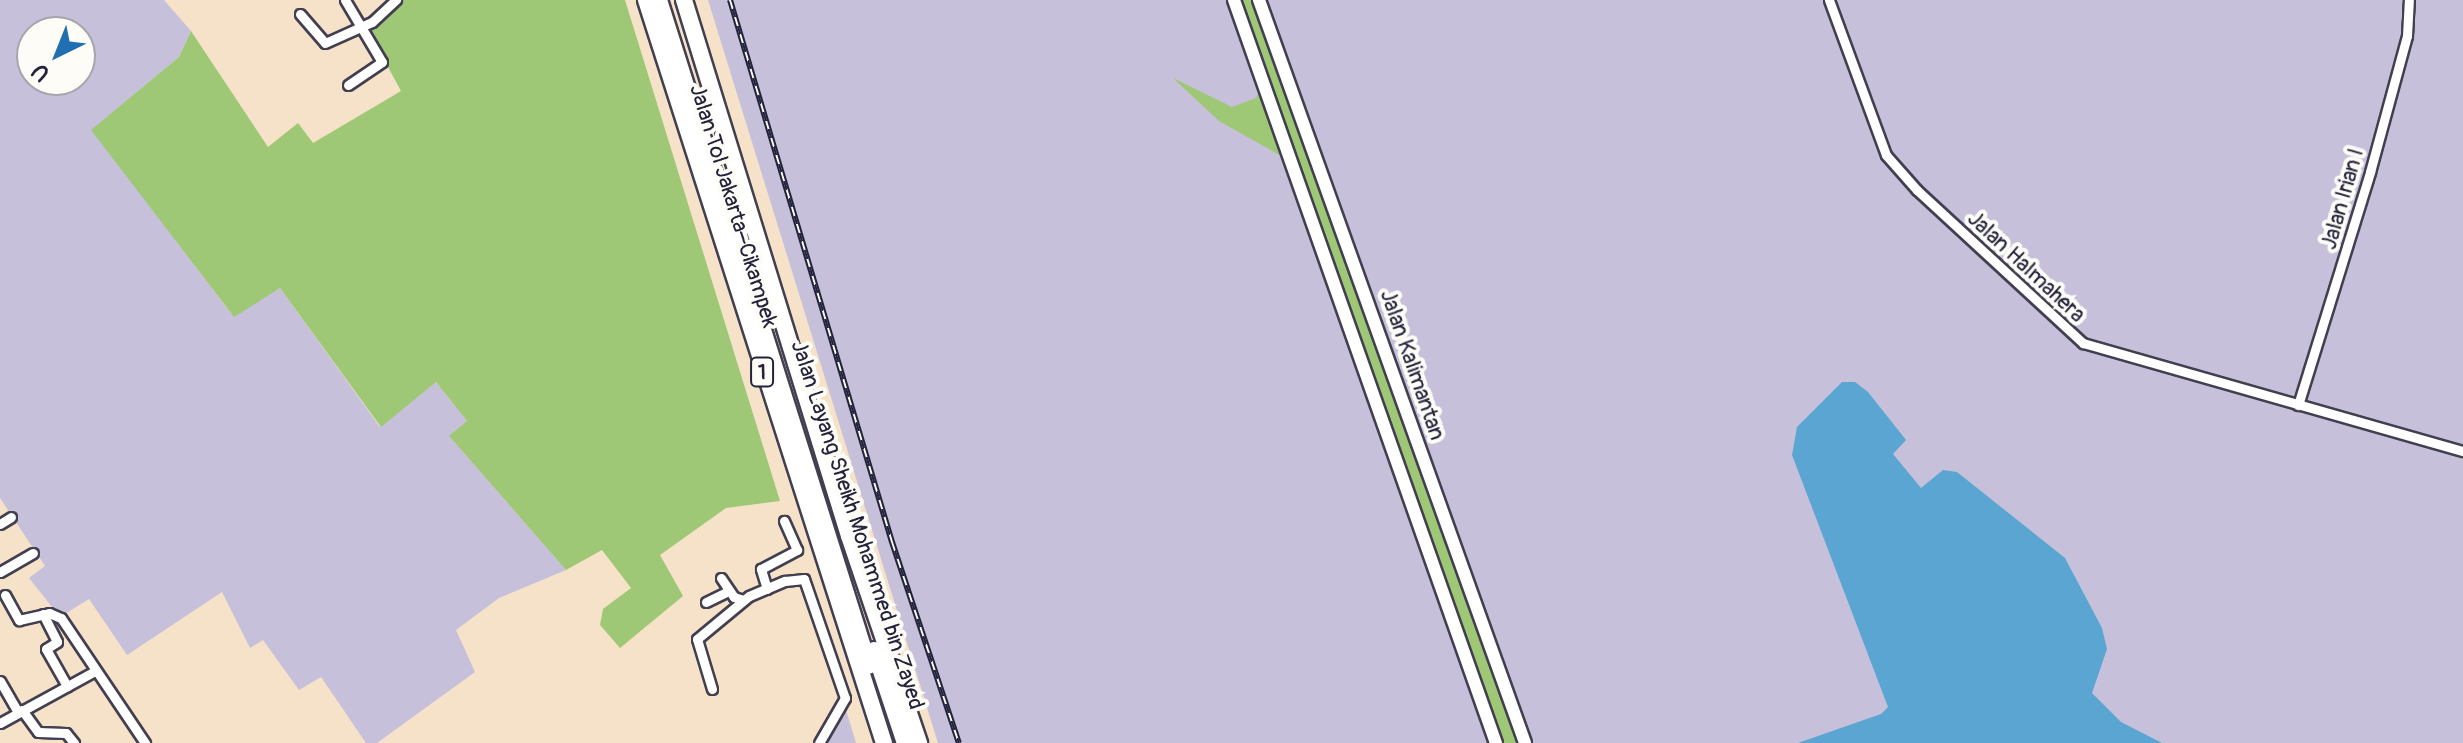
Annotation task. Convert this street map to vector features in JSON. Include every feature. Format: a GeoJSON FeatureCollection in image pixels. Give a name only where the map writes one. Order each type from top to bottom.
{"type":"FeatureCollection","features":[{"type":"Feature","properties":{"kind":"highway","name":"Jalan Tol Jakarta–Cikampek"},"geometry":{"type":"LineString","coordinates":[[646,0],[884,743]]}},
{"type":"Feature","properties":{"kind":"highway","name":"Jalan Layang Sheikh Mohammed bin Zayed"},"geometry":{"type":"LineString","coordinates":[[659,0],[895,743]]}},
{"type":"Feature","properties":{"kind":"highway","name":"Jalan Layang Sheikh Mohammed bin Zayed"},"geometry":{"type":"LineString","coordinates":[[668,0],[810,461],[905,743]]}},
{"type":"Feature","properties":{"kind":"highway","name":"Jalan Tol Jakarta–Cikampek"},"geometry":{"type":"LineString","coordinates":[[684,0],[849,536],[919,743]]}},
{"type":"Feature","properties":{"kind":"street"},"geometry":{"type":"LineString","coordinates":[[345,0],[382,62],[348,85]]}},
{"type":"Feature","properties":{"kind":"street"},"geometry":{"type":"LineString","coordinates":[[300,14],[325,43],[361,24],[372,22],[396,0]]}},
{"type":"Feature","properties":{"kind":"street","name":"Jalan Kalimantan"},"geometry":{"type":"LineString","coordinates":[[1234,0],[1496,743]]}},
{"type":"Feature","properties":{"kind":"street","name":"Jalan Kalimantan"},"geometry":{"type":"LineString","coordinates":[[1259,0],[1525,743]]}},
{"type":"Feature","properties":{"kind":"street","name":"Jalan Halmahera"},"geometry":{"type":"LineString","coordinates":[[1829,0],[1886,155],[1917,190],[2071,334],[2098,349],[2463,451]]}},
{"type":"Feature","properties":{"kind":"street","name":"Jalan Irian I"},"geometry":{"type":"LineString","coordinates":[[2298,405],[2378,142],[2407,36],[2409,0]]}},
{"type":"Feature","properties":{"kind":"street"},"geometry":{"type":"LineString","coordinates":[[1359,353],[1385,345]]}},
{"type":"Feature","properties":{"kind":"street"},"geometry":{"type":"LineString","coordinates":[[0,524],[11,517]]}},
{"type":"Feature","properties":{"kind":"street"},"geometry":{"type":"LineString","coordinates":[[767,589],[761,569],[797,550],[784,521]]}},
{"type":"Feature","properties":{"kind":"street"},"geometry":{"type":"LineString","coordinates":[[0,572],[33,553]]}},
{"type":"Feature","properties":{"kind":"street"},"geometry":{"type":"LineString","coordinates":[[721,578],[729,591],[743,600]]}},
{"type":"Feature","properties":{"kind":"street"},"geometry":{"type":"LineString","coordinates":[[712,689],[696,640],[743,600],[767,589],[804,579],[841,686],[843,705],[819,743]]}},
{"type":"Feature","properties":{"kind":"street"},"geometry":{"type":"LineString","coordinates":[[706,602],[729,591]]}},
{"type":"Feature","properties":{"kind":"street"},"geometry":{"type":"LineString","coordinates":[[5,595],[19,620],[43,614],[61,618],[145,743]]}},
{"type":"Feature","properties":{"kind":"street"},"geometry":{"type":"LineString","coordinates":[[43,614],[57,642],[46,649],[67,686]]}},
{"type":"Feature","properties":{"kind":"street"},"geometry":{"type":"LineString","coordinates":[[0,723],[95,671]]}},
{"type":"Feature","properties":{"kind":"street"},"geometry":{"type":"LineString","coordinates":[[0,681],[38,732],[66,733],[74,743]]}},
{"type":"Feature","properties":{"kind":"shaded area"},"geometry":{"type":"Polygon","coordinates":[[[0,0],[164,0],[191,31],[179,57],[92,130],[233,316],[280,288],[380,427],[436,382],[467,421],[450,437],[566,570],[499,598],[456,630],[475,672],[377,743],[366,743],[321,677],[299,690],[263,640],[250,648],[222,592],[127,655],[89,599],[60,617],[29,578],[45,566],[0,498],[0,0]]]}},
{"type":"Feature","properties":{"kind":"shaded area"},"geometry":{"type":"Polygon","coordinates":[[[708,0],[2463,0],[2463,743],[938,743],[708,0]]]}},
{"type":"Feature","properties":{"kind":"shaded area"},"geometry":{"type":"Polygon","coordinates":[[[844,703],[856,743],[814,743],[844,703]]]}},
{"type":"Feature","properties":{"kind":"green space"},"geometry":{"type":"Polygon","coordinates":[[[399,0],[625,0],[780,501],[726,508],[660,555],[683,596],[620,648],[600,625],[603,609],[631,588],[602,550],[566,570],[449,436],[467,421],[436,382],[381,427],[280,288],[234,317],[91,130],[179,57],[191,31],[268,147],[298,123],[313,143],[401,91],[367,28],[399,0]]]}},
{"type":"Feature","properties":{"kind":"green space"},"geometry":{"type":"Polygon","coordinates":[[[1234,0],[1259,0],[1525,743],[1496,743],[1290,161],[1219,121],[1173,78],[1232,107],[1256,98],[1263,85],[1234,0]]]}},
{"type":"Feature","properties":{"kind":"water"},"geometry":{"type":"Polygon","coordinates":[[[1842,382],[1855,382],[1868,392],[1906,440],[1893,454],[1921,488],[1943,470],[1957,472],[2065,558],[2102,628],[2107,649],[2092,693],[2121,722],[2162,743],[1798,743],[1881,714],[1888,707],[1792,455],[1797,427],[1842,382]]]}},
{"type":"Feature","properties":{"kind":"railway"},"geometry":{"type":"LineString","coordinates":[[730,0],[892,542],[959,743]]}}]}
